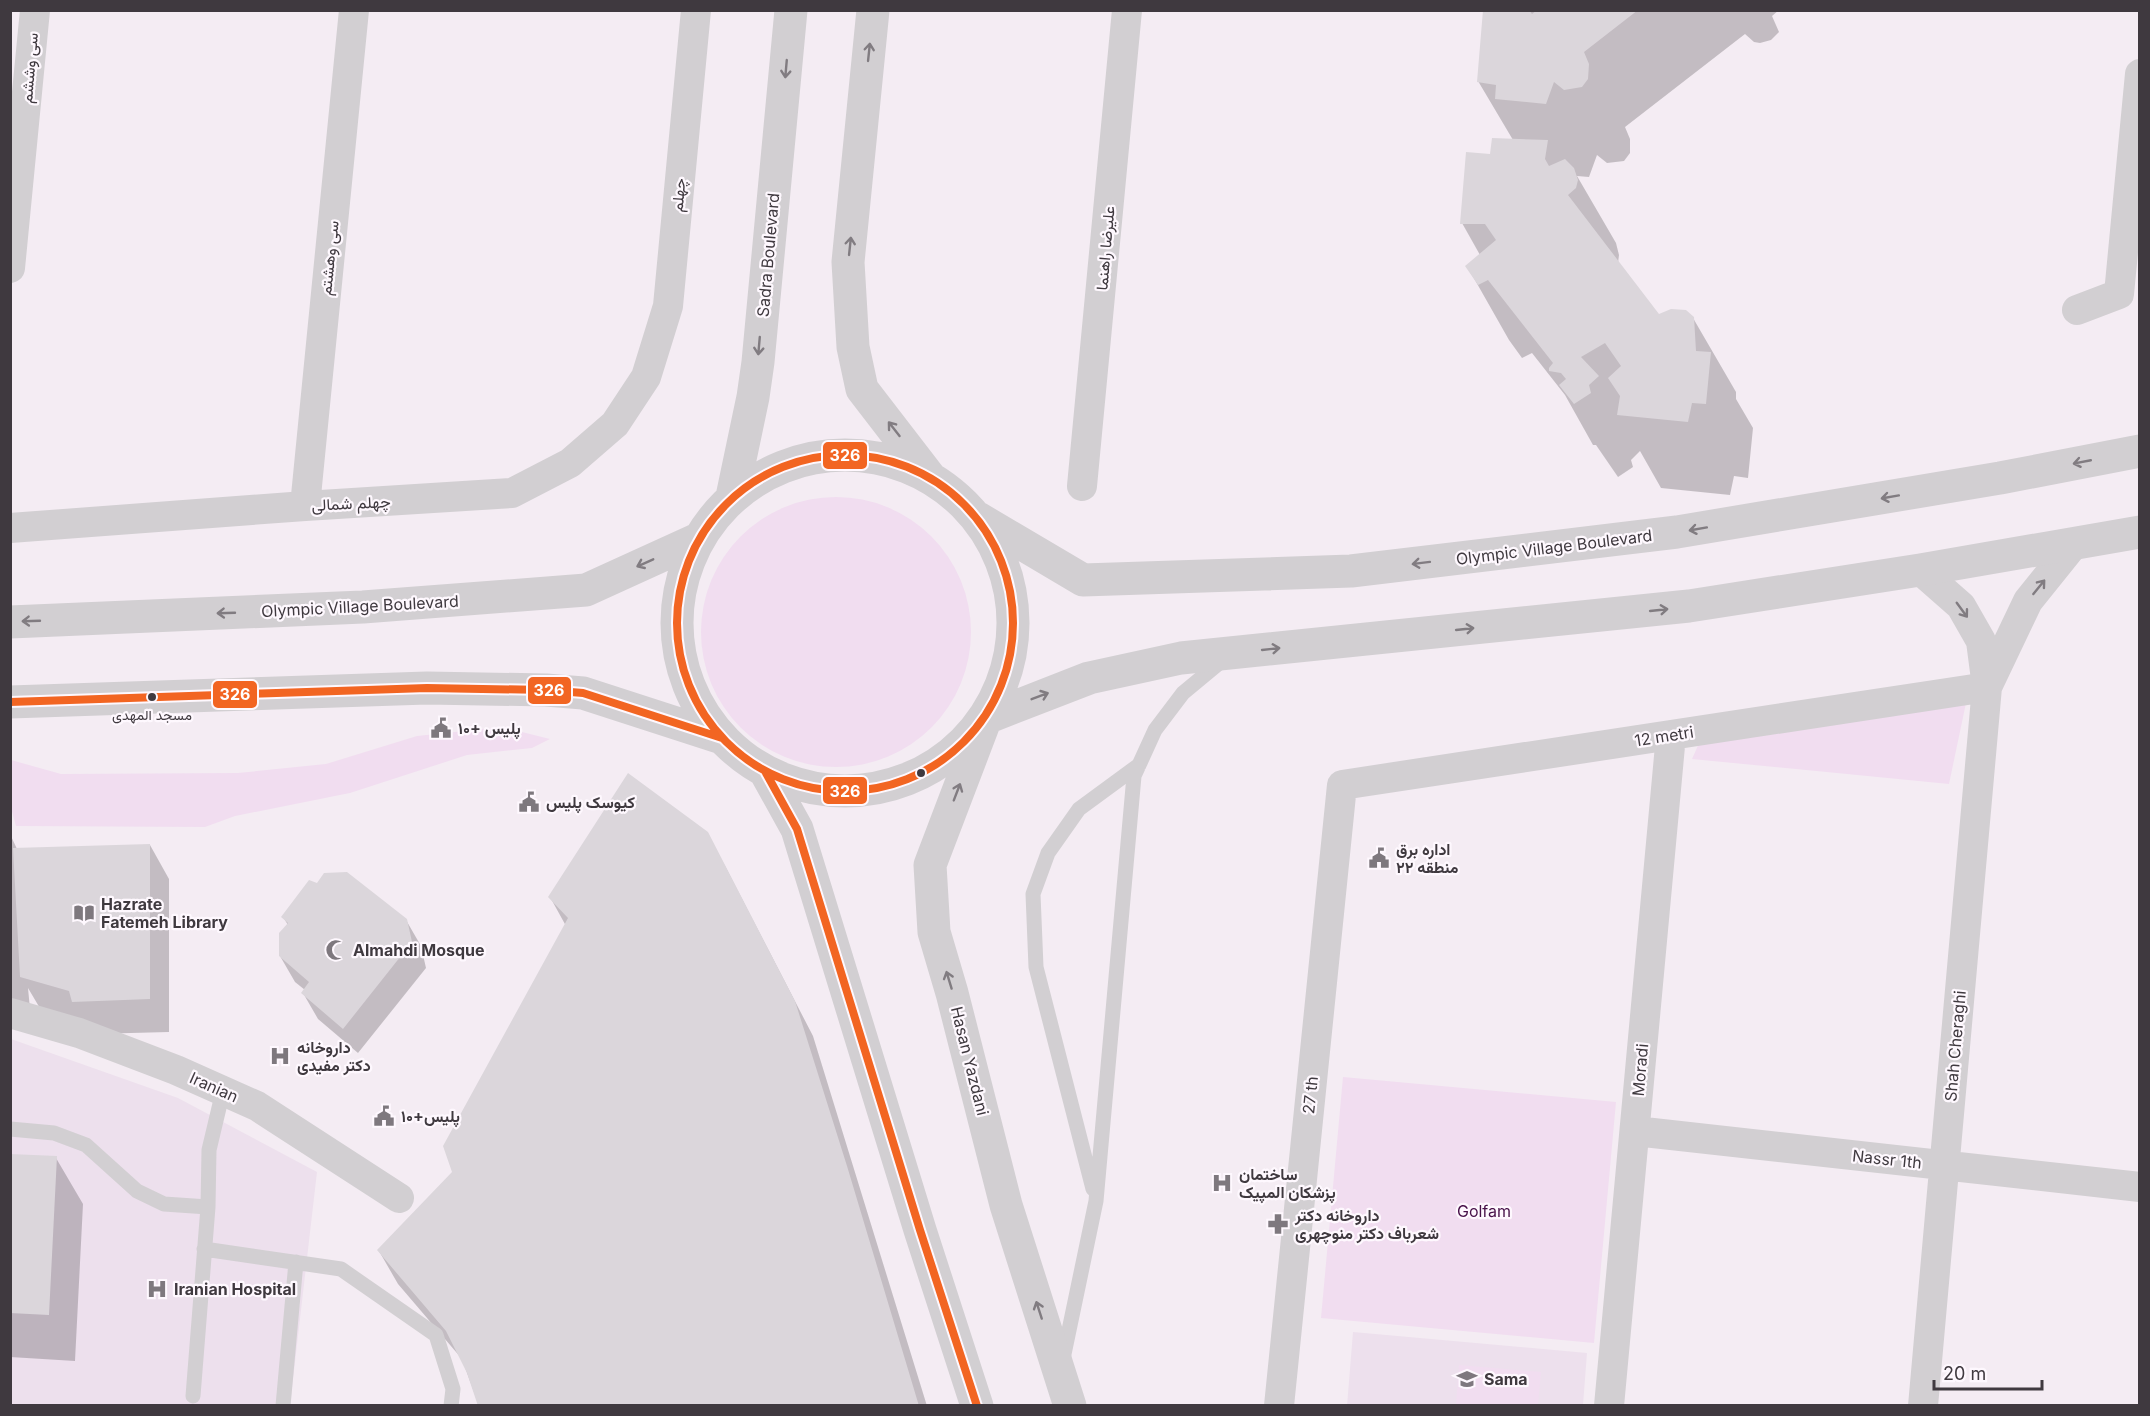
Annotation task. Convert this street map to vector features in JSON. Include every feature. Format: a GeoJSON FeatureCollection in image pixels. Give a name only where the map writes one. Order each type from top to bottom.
{"type":"FeatureCollection","features":[{"type":"Feature","properties":{"kind":"main road","name":"Sadra Boulevard"},"geometry":{"type":"LineString","coordinates":[[732,497],[758,362],[791,10]]}},
{"type":"Feature","properties":{"kind":"main road"},"geometry":{"type":"LineString","coordinates":[[873,10],[848,262],[853,347],[862,388],[929,476]]}},
{"type":"Feature","properties":{"kind":"main road","name":"Olympic Village Boulevard"},"geometry":{"type":"LineString","coordinates":[[978,518],[1083,580],[1351,571],[1677,532],[2000,478],[2139,451]]}},
{"type":"Feature","properties":{"kind":"main road"},"geometry":{"type":"LineString","coordinates":[[827,454],[879,456],[929,476],[956,494],[978,518],[1004,565],[1014,617],[1008,670],[986,718],[952,754],[910,780],[862,792],[813,789],[766,772],[722,738],[692,693],[677,642],[680,588],[699,538],[732,497],[776,468],[827,454]]}},
{"type":"Feature","properties":{"kind":"main road"},"geometry":{"type":"LineString","coordinates":[[986,718],[1089,678],[1181,658],[1689,606],[2073,545],[2139,532]]}},
{"type":"Feature","properties":{"kind":"main road","name":"Olympic Village Boulevard"},"geometry":{"type":"LineString","coordinates":[[10,622],[363,607],[586,590],[699,538]]}},
{"type":"Feature","properties":{"kind":"main road"},"geometry":{"type":"LineString","coordinates":[[10,702],[446,688],[546,690],[583,693],[722,738]]}},
{"type":"Feature","properties":{"kind":"main road","name":"Hasan Yazdani"},"geometry":{"type":"LineString","coordinates":[[986,718],[930,865],[934,932],[952,993],[1006,1205],[1070,1406]]}},
{"type":"Feature","properties":{"kind":"main road"},"geometry":{"type":"LineString","coordinates":[[766,772],[797,829],[917,1220],[977,1406]]}},
{"type":"Feature","properties":{"kind":"street","name":"سی وششم"},"geometry":{"type":"LineString","coordinates":[[10,268],[35,10]]}},
{"type":"Feature","properties":{"kind":"street","name":"سی وهشتم"},"geometry":{"type":"LineString","coordinates":[[304,506],[354,10]]}},
{"type":"Feature","properties":{"kind":"street","name":"چهلم"},"geometry":{"type":"LineString","coordinates":[[646,377],[668,306],[696,10]]}},
{"type":"Feature","properties":{"kind":"street","name":"علیرضا راهنما"},"geometry":{"type":"LineString","coordinates":[[1082,486],[1127,10]]}},
{"type":"Feature","properties":{"kind":"street"},"geometry":{"type":"LineString","coordinates":[[2076,310],[2119,294],[2139,74]]}},
{"type":"Feature","properties":{"kind":"street","name":"چهلم شمالی"},"geometry":{"type":"LineString","coordinates":[[10,528],[512,493],[570,463],[606,432],[615,424],[646,377]]}},
{"type":"Feature","properties":{"kind":"street"},"geometry":{"type":"LineString","coordinates":[[1987,687],[2028,601],[2073,545]]}},
{"type":"Feature","properties":{"kind":"street"},"geometry":{"type":"LineString","coordinates":[[1920,570],[1961,606],[1981,641],[1987,687]]}},
{"type":"Feature","properties":{"kind":"street","name":"12 metri"},"geometry":{"type":"LineString","coordinates":[[1342,785],[1987,687]]}},
{"type":"Feature","properties":{"kind":"street","name":"Shah Cheraghi"},"geometry":{"type":"LineString","coordinates":[[1923,1406],[1987,687]]}},
{"type":"Feature","properties":{"kind":"street","name":"Moradi"},"geometry":{"type":"LineString","coordinates":[[1610,1406],[1671,735]]}},
{"type":"Feature","properties":{"kind":"street","name":"27 th"},"geometry":{"type":"LineString","coordinates":[[1279,1406],[1342,785]]}},
{"type":"Feature","properties":{"kind":"street","name":"Iranian"},"geometry":{"type":"LineString","coordinates":[[10,1013],[79,1034],[176,1070],[257,1106],[399,1198]]}},
{"type":"Feature","properties":{"kind":"street","name":"Nassr 1th"},"geometry":{"type":"LineString","coordinates":[[1635,1131],[2139,1187]]}},
{"type":"Feature","properties":{"kind":"lane"},"geometry":{"type":"LineString","coordinates":[[1060,1374],[1096,1201],[1134,776],[1155,730],[1183,693],[1231,653]]}},
{"type":"Feature","properties":{"kind":"lane"},"geometry":{"type":"LineString","coordinates":[[1096,1201],[1036,967],[1033,894],[1048,853],[1079,809],[1140,765]]}},
{"type":"Feature","properties":{"kind":"lane"},"geometry":{"type":"LineString","coordinates":[[193,1396],[208,1207],[209,1150],[223,1091]]}},
{"type":"Feature","properties":{"kind":"lane"},"geometry":{"type":"LineString","coordinates":[[10,1129],[54,1132],[86,1145],[137,1191],[164,1204],[208,1207]]}},
{"type":"Feature","properties":{"kind":"lane"},"geometry":{"type":"LineString","coordinates":[[204,1249],[341,1269],[436,1335],[453,1389],[451,1406]]}},
{"type":"Feature","properties":{"kind":"lane"},"geometry":{"type":"LineString","coordinates":[[283,1406],[296,1262]]}},
{"type":"Feature","properties":{"kind":"shaded area","name":"Iranian Hospital"},"geometry":{"type":"Polygon","coordinates":[[[11,1039],[178,1098],[317,1172],[290,1405],[11,1406],[11,1039]]]}},
{"type":"Feature","properties":{"kind":"shaded area","name":"Sama"},"geometry":{"type":"Polygon","coordinates":[[[1353,1332],[1587,1353],[1583,1405],[1347,1406],[1353,1332]]]}},
{"type":"Feature","properties":{"kind":"green space"},"geometry":{"type":"Polygon","coordinates":[[[836,497],[875,503],[899,513],[931,537],[955,569],[965,593],[971,632],[965,671],[955,695],[931,727],[899,751],[875,761],[836,767],[797,761],[773,751],[741,727],[717,695],[707,671],[701,632],[707,593],[717,569],[741,537],[773,513],[797,503],[836,497]]]}},
{"type":"Feature","properties":{"kind":"green space"},"geometry":{"type":"Polygon","coordinates":[[[1966,703],[1949,784],[1692,759],[1700,741],[1966,703]]]}},
{"type":"Feature","properties":{"kind":"green space"},"geometry":{"type":"Polygon","coordinates":[[[502,727],[550,739],[532,748],[467,755],[350,793],[235,816],[205,827],[16,826],[11,808],[11,760],[61,774],[238,773],[326,764],[417,736],[502,727]]]}},
{"type":"Feature","properties":{"kind":"green space","name":"Golfam"},"geometry":{"type":"Polygon","coordinates":[[[1343,1077],[1616,1102],[1594,1343],[1321,1318],[1343,1077]]]}},
{"type":"Feature","properties":{"kind":"green space"},"geometry":{"type":"Polygon","coordinates":[[[1459,1365],[1541,1372],[1538,1405],[1456,1405],[1459,1365]]]}},
{"type":"Feature","properties":{"kind":"building"},"geometry":{"type":"Polygon","coordinates":[[[1483,10],[1502,12],[1529,10],[1532,14],[1537,10],[1638,10],[1584,52],[1589,64],[1588,79],[1582,87],[1564,90],[1554,82],[1546,104],[1495,99],[1496,85],[1477,82],[1483,10]]]}},
{"type":"Feature","properties":{"kind":"building"},"geometry":{"type":"Polygon","coordinates":[[[1492,138],[1548,140],[1545,159],[1549,166],[1565,159],[1574,168],[1578,180],[1576,188],[1568,195],[1659,314],[1671,309],[1686,310],[1694,317],[1696,351],[1711,352],[1706,404],[1692,403],[1688,422],[1617,415],[1620,396],[1608,378],[1621,366],[1605,343],[1581,357],[1599,376],[1589,385],[1591,393],[1574,404],[1559,385],[1566,379],[1561,373],[1549,371],[1553,363],[1488,280],[1478,285],[1465,266],[1496,240],[1485,224],[1460,224],[1466,152],[1490,154],[1492,138]]]}},
{"type":"Feature","properties":{"kind":"building"},"geometry":{"type":"Polygon","coordinates":[[[628,773],[708,832],[795,1001],[919,1406],[478,1406],[467,1373],[446,1331],[377,1250],[452,1172],[443,1146],[568,918],[548,897],[628,773]]]}},
{"type":"Feature","properties":{"kind":"building","name":"Hazrate Fatemeh Library"},"geometry":{"type":"Polygon","coordinates":[[[150,844],[150,999],[72,1002],[69,991],[20,977],[13,848],[150,844]]]}},
{"type":"Feature","properties":{"kind":"building"},"geometry":{"type":"Polygon","coordinates":[[[347,872],[407,919],[412,942],[343,1029],[301,993],[309,982],[279,956],[279,933],[288,923],[281,917],[309,880],[317,883],[324,873],[347,872]]]}},
{"type":"Feature","properties":{"kind":"building"},"geometry":{"type":"Polygon","coordinates":[[[10,1154],[57,1156],[49,1315],[10,1313],[10,1154]]]}},
{"type":"Feature","properties":{"kind":"transit line","name":"326"},"geometry":{"type":"LineString","coordinates":[[845,455],[878,458],[909,468],[938,483],[964,504],[985,530],[1000,559],[1010,590],[1013,623],[1010,656],[1000,687],[985,716],[964,742],[938,763],[909,778],[878,788],[845,791],[812,788],[781,778],[752,763],[726,742],[705,716],[690,687],[680,656],[677,623],[680,590],[690,559],[705,530],[726,504],[752,483],[781,468],[812,458],[845,455]]}},
{"type":"Feature","properties":{"kind":"transit line","name":"326"},"geometry":{"type":"LineString","coordinates":[[10,702],[427,688],[546,690],[583,693],[722,738]]}},
{"type":"Feature","properties":{"kind":"transit line","name":"326"},"geometry":{"type":"LineString","coordinates":[[766,773],[797,829],[920,1230],[977,1406]]}},
{"type":"Feature","properties":{"kind":"place","name":"مسجد المهدی"},"geometry":{"type":"Point","coordinates":[152,697]}},
{"type":"Feature","properties":{"kind":"place","name":"پلیس +۱۰"},"geometry":{"type":"Point","coordinates":[441,728]}},
{"type":"Feature","properties":{"kind":"place","name":"کیوسک پلیس"},"geometry":{"type":"Point","coordinates":[529,802]}},
{"type":"Feature","properties":{"kind":"place","name":"اداره برق منطقه ۲۲"},"geometry":{"type":"Point","coordinates":[1379,858]}},
{"type":"Feature","properties":{"kind":"place","name":"Hazrate Fatemeh Library"},"geometry":{"type":"Point","coordinates":[84,913]}},
{"type":"Feature","properties":{"kind":"place","name":"Almahdi Mosque"},"geometry":{"type":"Point","coordinates":[336,950]}},
{"type":"Feature","properties":{"kind":"place","name":"داروخانه دکتر مفیدی"},"geometry":{"type":"Point","coordinates":[280,1056]}},
{"type":"Feature","properties":{"kind":"place","name":"پلیس+۱۰"},"geometry":{"type":"Point","coordinates":[384,1116]}},
{"type":"Feature","properties":{"kind":"place","name":"ساختمان پزشکان المپیک"},"geometry":{"type":"Point","coordinates":[1222,1183]}},
{"type":"Feature","properties":{"kind":"place","name":"داروخانه دکتر شعرباف دکتر منوچهری"},"geometry":{"type":"Point","coordinates":[1278,1224]}},
{"type":"Feature","properties":{"kind":"place","name":"Iranian Hospital"},"geometry":{"type":"Point","coordinates":[157,1289]}},
{"type":"Feature","properties":{"kind":"place","name":"Sama"},"geometry":{"type":"Point","coordinates":[1467,1379]}}]}
